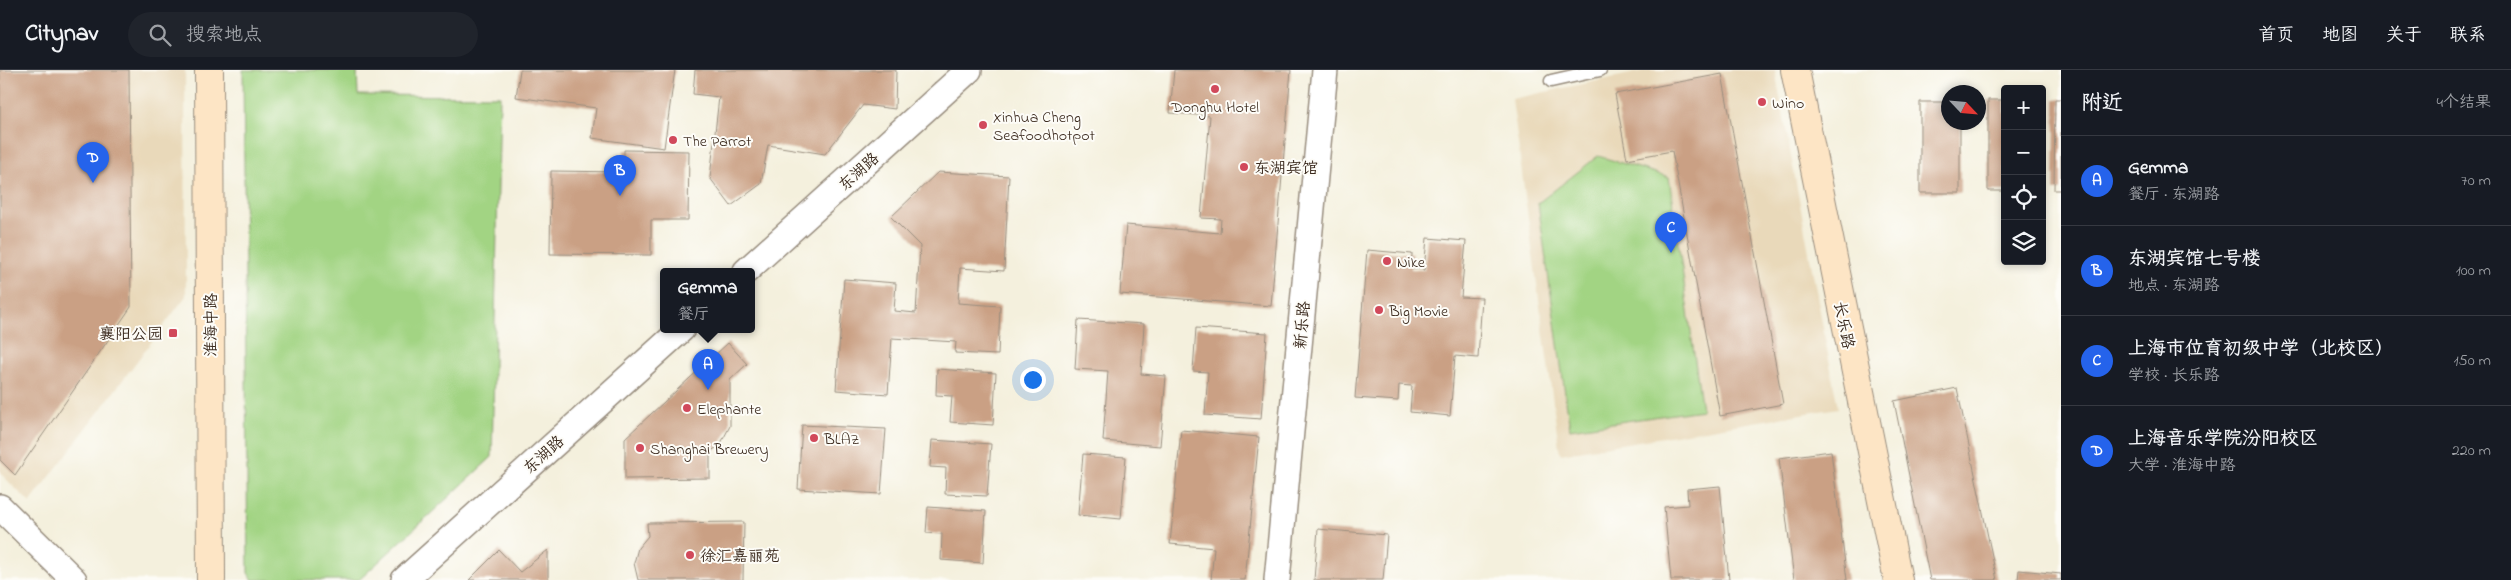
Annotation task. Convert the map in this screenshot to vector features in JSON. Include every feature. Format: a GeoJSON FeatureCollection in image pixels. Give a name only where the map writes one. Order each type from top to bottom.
{"type":"FeatureCollection","features":[{"type":"Feature","properties":{"kind":"street","name":"淮海中路"},"geometry":{"type":"LineString","coordinates":[[209,70],[211,580]]}},
{"type":"Feature","properties":{"kind":"street","name":"东湖路"},"geometry":{"type":"LineString","coordinates":[[749,268],[969,70]]}},
{"type":"Feature","properties":{"kind":"street","name":"新乐路"},"geometry":{"type":"LineString","coordinates":[[1277,580],[1324,70]]}},
{"type":"Feature","properties":{"kind":"street","name":"长乐路"},"geometry":{"type":"LineString","coordinates":[[1795,70],[1898,580]]}},
{"type":"Feature","properties":{"kind":"street","name":"东湖路"},"geometry":{"type":"LineString","coordinates":[[404,580],[678,333]]}},
{"type":"Feature","properties":{"kind":"street"},"geometry":{"type":"LineString","coordinates":[[0,507],[74,580]]}},
{"type":"Feature","properties":{"kind":"lane"},"geometry":{"type":"LineString","coordinates":[[1551,81],[1600,70]]}},
{"type":"Feature","properties":{"kind":"shaded area"},"geometry":{"type":"Polygon","coordinates":[[[0,70],[185,70],[186,296],[30,503],[0,473],[0,70]]]}},
{"type":"Feature","properties":{"kind":"shaded area"},"geometry":{"type":"Polygon","coordinates":[[[1649,70],[1775,70],[1838,408],[1560,454],[1512,99],[1649,70]]]}},
{"type":"Feature","properties":{"kind":"green space"},"geometry":{"type":"Polygon","coordinates":[[[243,70],[357,70],[358,95],[500,96],[492,457],[359,580],[253,580],[248,573],[243,70]]]}},
{"type":"Feature","properties":{"kind":"green space"},"geometry":{"type":"Polygon","coordinates":[[[1598,156],[1669,177],[1702,410],[1570,429],[1538,203],[1598,156]]]}},
{"type":"Feature","properties":{"kind":"building"},"geometry":{"type":"Polygon","coordinates":[[[0,70],[129,70],[131,307],[15,475],[0,460],[0,70]]]}},
{"type":"Feature","properties":{"kind":"building"},"geometry":{"type":"Polygon","coordinates":[[[520,70],[675,70],[664,148],[592,138],[596,108],[516,97],[520,70]]]}},
{"type":"Feature","properties":{"kind":"building"},"geometry":{"type":"Polygon","coordinates":[[[695,70],[896,70],[895,109],[863,105],[825,154],[768,145],[761,184],[731,206],[710,178],[719,97],[693,94],[695,70]]]}},
{"type":"Feature","properties":{"kind":"building"},"geometry":{"type":"Polygon","coordinates":[[[1174,70],[1291,70],[1271,306],[1120,294],[1126,225],[1220,233],[1221,219],[1201,218],[1210,116],[1170,113],[1174,70]]]}},
{"type":"Feature","properties":{"kind":"building"},"geometry":{"type":"Polygon","coordinates":[[[1722,74],[1783,404],[1720,416],[1672,151],[1627,159],[1615,94],[1722,74]]]}},
{"type":"Feature","properties":{"kind":"building"},"geometry":{"type":"Polygon","coordinates":[[[2055,99],[2061,99],[2061,190],[2054,190],[2055,99]]]}},
{"type":"Feature","properties":{"kind":"building"},"geometry":{"type":"Polygon","coordinates":[[[1988,100],[2001,100],[2001,191],[1988,191],[1988,100]]]}},
{"type":"Feature","properties":{"kind":"building"},"geometry":{"type":"Polygon","coordinates":[[[1920,102],[1941,102],[1941,130],[1960,130],[1960,193],[1920,193],[1920,102]]]}},
{"type":"Feature","properties":{"kind":"building"},"geometry":{"type":"Polygon","coordinates":[[[624,150],[689,151],[688,220],[651,220],[651,255],[550,254],[551,171],[624,172],[624,150]]]}},
{"type":"Feature","properties":{"kind":"building"},"geometry":{"type":"Polygon","coordinates":[[[938,172],[1009,176],[1004,271],[960,268],[958,303],[1000,306],[998,355],[955,353],[956,342],[892,338],[888,394],[836,390],[844,279],[896,283],[894,311],[916,313],[920,246],[891,217],[938,172]]]}},
{"type":"Feature","properties":{"kind":"building"},"geometry":{"type":"Polygon","coordinates":[[[1427,238],[1466,241],[1461,297],[1482,298],[1478,358],[1455,356],[1450,416],[1410,412],[1412,386],[1399,385],[1398,401],[1355,398],[1367,250],[1412,254],[1411,269],[1424,270],[1427,238]]]}},
{"type":"Feature","properties":{"kind":"building"},"geometry":{"type":"Polygon","coordinates":[[[1078,320],[1144,324],[1141,374],[1166,376],[1160,446],[1103,441],[1108,371],[1075,369],[1078,320]]]}},
{"type":"Feature","properties":{"kind":"building"},"geometry":{"type":"Polygon","coordinates":[[[1196,328],[1267,333],[1261,419],[1205,415],[1208,372],[1193,371],[1196,328]]]}},
{"type":"Feature","properties":{"kind":"building"},"geometry":{"type":"Polygon","coordinates":[[[728,343],[747,364],[730,380],[730,426],[720,445],[710,452],[710,478],[625,479],[625,438],[728,343]]]}},
{"type":"Feature","properties":{"kind":"building"},"geometry":{"type":"Polygon","coordinates":[[[937,369],[996,373],[993,425],[950,422],[952,396],[936,395],[937,369]]]}},
{"type":"Feature","properties":{"kind":"building"},"geometry":{"type":"Polygon","coordinates":[[[1957,388],[1997,580],[1930,580],[1894,401],[1957,388]]]}},
{"type":"Feature","properties":{"kind":"building"},"geometry":{"type":"Polygon","coordinates":[[[802,425],[886,429],[881,494],[798,489],[802,425]]]}},
{"type":"Feature","properties":{"kind":"building"},"geometry":{"type":"Polygon","coordinates":[[[1181,430],[1259,437],[1245,580],[1211,580],[1214,548],[1170,544],[1181,430]]]}},
{"type":"Feature","properties":{"kind":"building"},"geometry":{"type":"Polygon","coordinates":[[[932,440],[991,444],[987,496],[945,494],[946,468],[930,467],[932,440]]]}},
{"type":"Feature","properties":{"kind":"building"},"geometry":{"type":"Polygon","coordinates":[[[1831,451],[1847,580],[1794,580],[1779,458],[1831,451]]]}},
{"type":"Feature","properties":{"kind":"building"},"geometry":{"type":"Polygon","coordinates":[[[1083,454],[1126,457],[1121,519],[1078,515],[1083,454]]]}},
{"type":"Feature","properties":{"kind":"building"},"geometry":{"type":"Polygon","coordinates":[[[1720,486],[1729,580],[1671,580],[1664,507],[1688,505],[1687,489],[1720,486]]]}},
{"type":"Feature","properties":{"kind":"building"},"geometry":{"type":"Polygon","coordinates":[[[928,507],[986,511],[983,563],[941,560],[942,534],[926,533],[928,507]]]}},
{"type":"Feature","properties":{"kind":"building","name":"徐汇嘉丽苑"},"geometry":{"type":"Polygon","coordinates":[[[744,522],[743,580],[638,580],[634,563],[638,548],[648,536],[647,523],[744,522]]]}},
{"type":"Feature","properties":{"kind":"building"},"geometry":{"type":"Polygon","coordinates":[[[1318,529],[1387,535],[1383,580],[1314,580],[1318,529]]]}},
{"type":"Feature","properties":{"kind":"building"},"geometry":{"type":"Polygon","coordinates":[[[499,550],[520,572],[548,550],[548,580],[469,580],[499,550]]]}},
{"type":"Feature","properties":{"kind":"building"},"geometry":{"type":"Polygon","coordinates":[[[2019,570],[2061,574],[2061,580],[2018,580],[2019,570]]]}},
{"type":"Feature","properties":{"kind":"place","name":"Donghu Hotel"},"geometry":{"type":"Point","coordinates":[1215,89]}},
{"type":"Feature","properties":{"kind":"place","name":"Wino"},"geometry":{"type":"Point","coordinates":[1762,102]}},
{"type":"Feature","properties":{"kind":"place","name":"Xinhua Cheng Seafoodhotpot"},"geometry":{"type":"Point","coordinates":[983,125]}},
{"type":"Feature","properties":{"kind":"place","name":"The Parrot"},"geometry":{"type":"Point","coordinates":[673,140]}},
{"type":"Feature","properties":{"kind":"place","name":"东湖宾馆"},"geometry":{"type":"Point","coordinates":[1244,167]}},
{"type":"Feature","properties":{"kind":"place","name":"上海音乐学院汾阳校区"},"geometry":{"type":"Point","coordinates":[93,183]}},
{"type":"Feature","properties":{"kind":"place","name":"东湖宾馆七号楼"},"geometry":{"type":"Point","coordinates":[620,196]}},
{"type":"Feature","properties":{"kind":"place","name":"上海市位育初级中学（北校区）"},"geometry":{"type":"Point","coordinates":[1671,253]}},
{"type":"Feature","properties":{"kind":"place","name":"Nike"},"geometry":{"type":"Point","coordinates":[1387,261]}},
{"type":"Feature","properties":{"kind":"place","name":"Big Movie"},"geometry":{"type":"Point","coordinates":[1379,310]}},
{"type":"Feature","properties":{"kind":"place","name":"襄阳公园"},"geometry":{"type":"Point","coordinates":[173,333]}},
{"type":"Feature","properties":{"kind":"place","name":"Gemma"},"geometry":{"type":"Point","coordinates":[708,390]}},
{"type":"Feature","properties":{"kind":"place","name":"Elephante"},"geometry":{"type":"Point","coordinates":[687,408]}},
{"type":"Feature","properties":{"kind":"place","name":"BLAZ"},"geometry":{"type":"Point","coordinates":[814,438]}},
{"type":"Feature","properties":{"kind":"place","name":"Shanghai Brewery"},"geometry":{"type":"Point","coordinates":[640,448]}},
{"type":"Feature","properties":{"kind":"place","name":"徐汇嘉丽苑"},"geometry":{"type":"Point","coordinates":[690,555]}}]}
